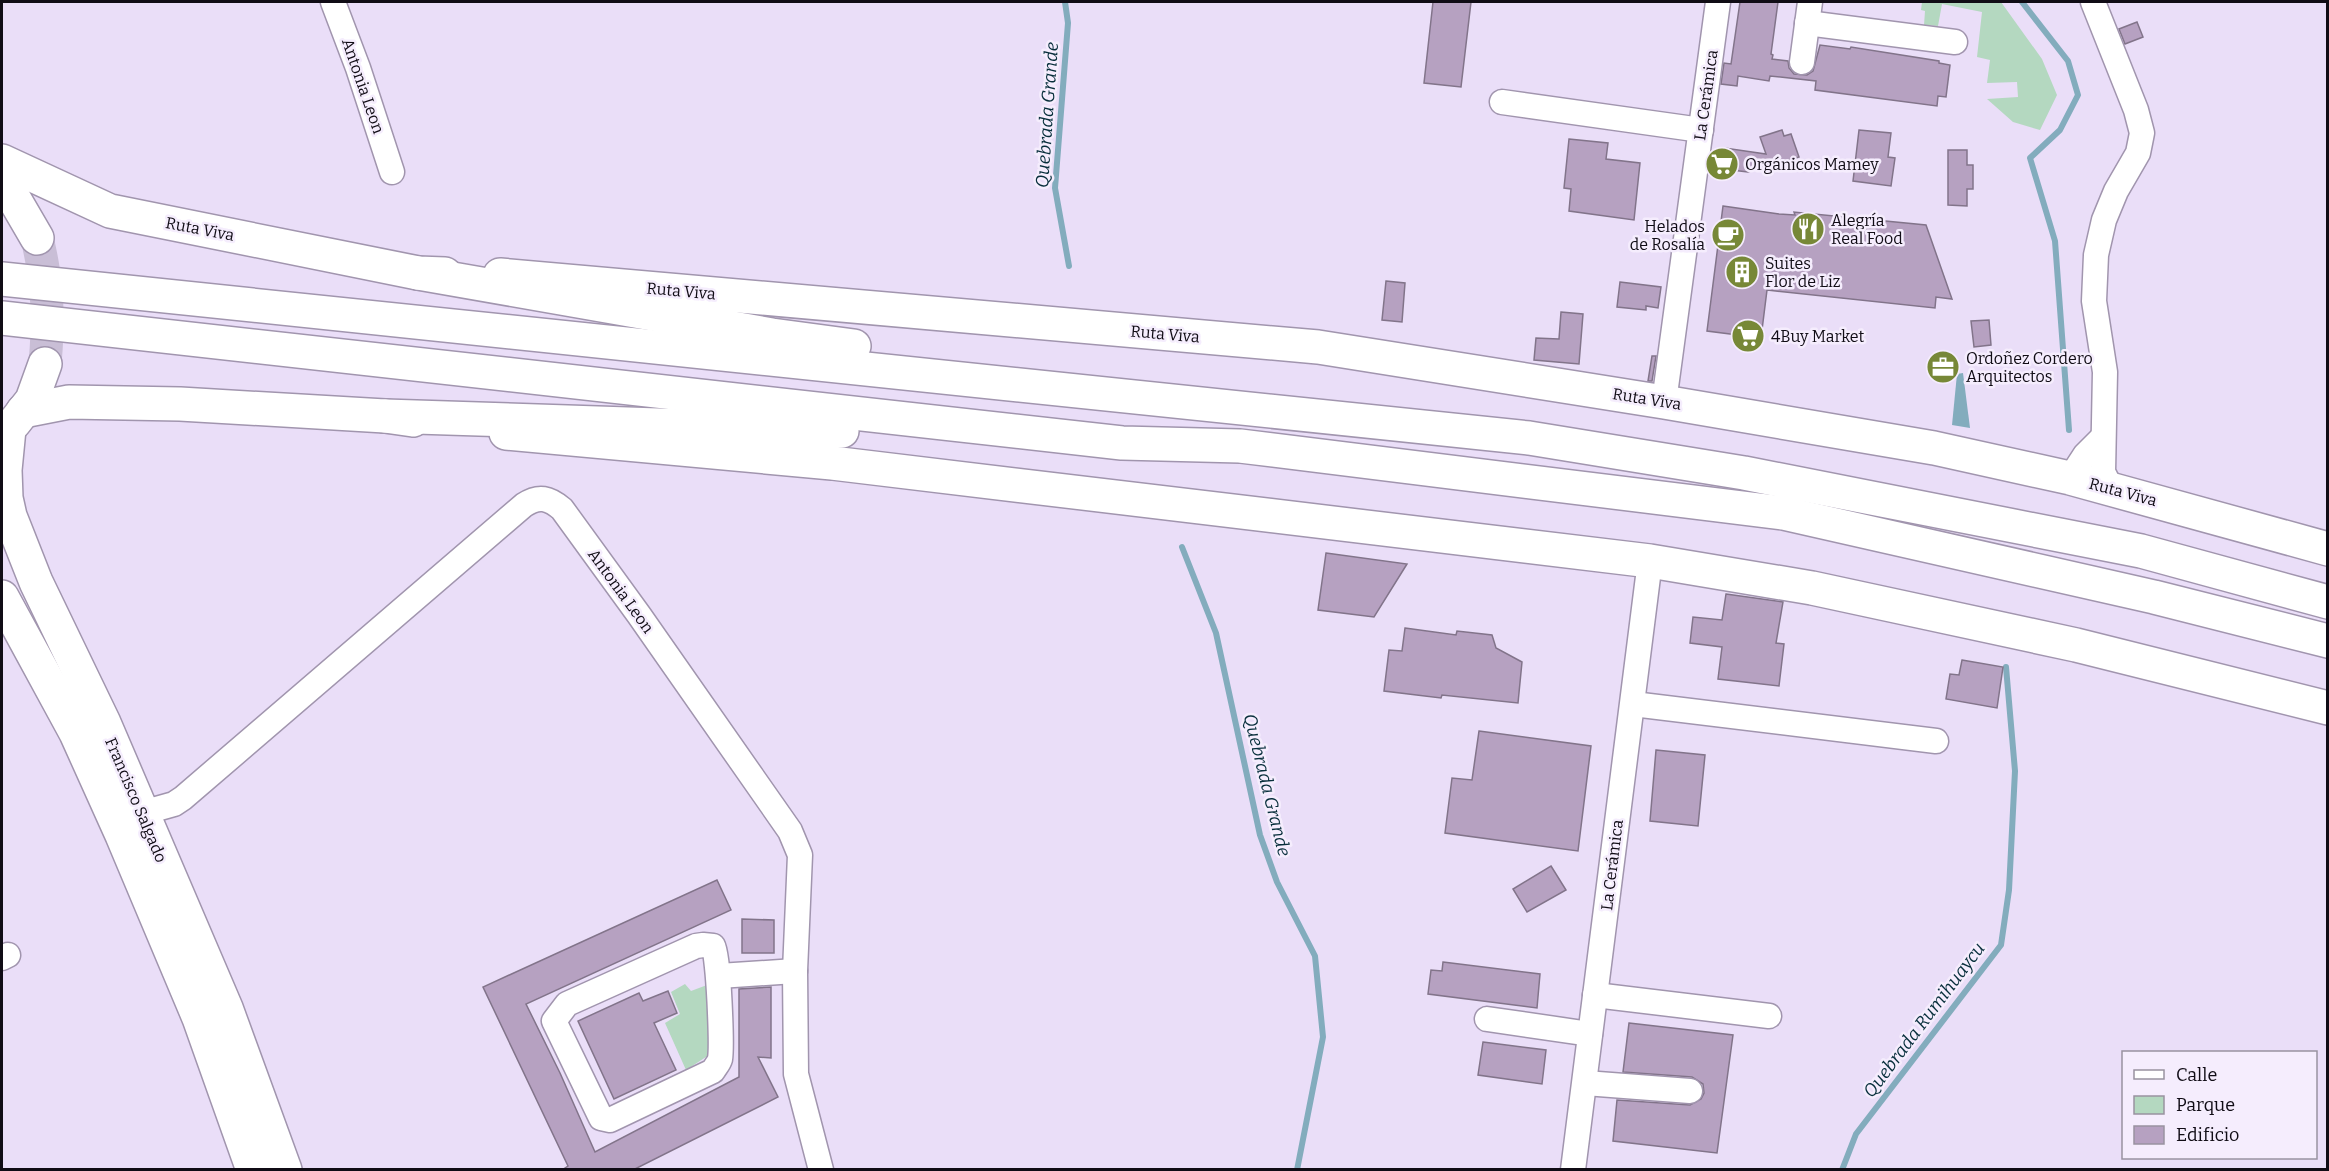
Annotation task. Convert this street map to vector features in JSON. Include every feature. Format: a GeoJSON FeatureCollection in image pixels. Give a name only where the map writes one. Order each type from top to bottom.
{"type":"FeatureCollection","features":[{"type":"Feature","properties":{"kind":"main road","name":"Ruta Viva"},"geometry":{"type":"LineString","coordinates":[[2,161],[110,211],[418,273],[509,275],[1318,347],[1934,448],[2111,488],[2328,549]]}},
{"type":"Feature","properties":{"kind":"main road"},"geometry":{"type":"LineString","coordinates":[[2,182],[37,238]]}},
{"type":"Feature","properties":{"kind":"main road"},"geometry":{"type":"LineString","coordinates":[[418,273],[772,335],[980,362],[1106,395]]}},
{"type":"Feature","properties":{"kind":"main road"},"geometry":{"type":"LineString","coordinates":[[2,279],[1529,438],[1744,472],[2141,551],[2328,602]]}},
{"type":"Feature","properties":{"kind":"main road"},"geometry":{"type":"LineString","coordinates":[[2,318],[1122,443]]}},
{"type":"Feature","properties":{"kind":"main road"},"geometry":{"type":"LineString","coordinates":[[11,425],[32,400],[45,364]]}},
{"type":"Feature","properties":{"kind":"main road"},"geometry":{"type":"LineString","coordinates":[[11,425],[69,402],[180,405],[385,416],[1239,446],[1783,513],[2154,597],[2328,641]]}},
{"type":"Feature","properties":{"kind":"main road"},"geometry":{"type":"LineString","coordinates":[[385,416],[533,436],[832,464],[1650,561],[1812,588],[2076,645],[2328,708]]}},
{"type":"Feature","properties":{"kind":"main road","name":"Francisco Salgado"},"geometry":{"type":"LineString","coordinates":[[11,425],[5,470],[6,498],[10,516],[36,582],[75,660],[226,1008],[285,1170]]}},
{"type":"Feature","properties":{"kind":"main road","name":"Francisco Salgado"},"geometry":{"type":"LineString","coordinates":[[2,597],[76,733],[122,835],[199,1017],[253,1170]]}},
{"type":"Feature","properties":{"kind":"street","name":"Antonia Leon"},"geometry":{"type":"LineString","coordinates":[[333,2],[358,68],[392,172]]}},
{"type":"Feature","properties":{"kind":"street","name":"La Cerámica"},"geometry":{"type":"LineString","coordinates":[[1664,402],[1718,2]]}},
{"type":"Feature","properties":{"kind":"street"},"geometry":{"type":"LineString","coordinates":[[2093,2],[2136,110],[2142,133],[2138,153],[2116,190],[2104,220],[2096,255],[2094,301],[2105,372],[2103,472],[2111,488]]}},
{"type":"Feature","properties":{"kind":"street"},"geometry":{"type":"LineString","coordinates":[[1802,62],[1808,12],[1955,42]]}},
{"type":"Feature","properties":{"kind":"street"},"geometry":{"type":"LineString","coordinates":[[1502,102],[1701,130]]}},
{"type":"Feature","properties":{"kind":"street"},"geometry":{"type":"LineString","coordinates":[[2070,478],[2085,455],[2103,437]]}},
{"type":"Feature","properties":{"kind":"street","name":"Antonia Leon"},"geometry":{"type":"LineString","coordinates":[[142,813],[174,804],[183,798],[524,505],[532,499],[543,497],[553,502],[562,509],[639,615],[790,831],[800,855],[795,971],[796,1074],[821,1170]]}},
{"type":"Feature","properties":{"kind":"street","name":"La Cerámica"},"geometry":{"type":"LineString","coordinates":[[1574,1170],[1650,561]]}},
{"type":"Feature","properties":{"kind":"street"},"geometry":{"type":"LineString","coordinates":[[1633,704],[1936,741]]}},
{"type":"Feature","properties":{"kind":"street"},"geometry":{"type":"LineString","coordinates":[[696,946],[713,946],[716,951],[718,976],[720,1059],[713,1071],[620,1116],[610,1120],[601,1118],[554,1022],[560,1011],[567,1004],[696,946]]}},
{"type":"Feature","properties":{"kind":"street"},"geometry":{"type":"LineString","coordinates":[[718,976],[795,971]]}},
{"type":"Feature","properties":{"kind":"street"},"geometry":{"type":"LineString","coordinates":[[1595,995],[1768,1016]]}},
{"type":"Feature","properties":{"kind":"street"},"geometry":{"type":"LineString","coordinates":[[1487,1019],[1590,1034]]}},
{"type":"Feature","properties":{"kind":"street"},"geometry":{"type":"LineString","coordinates":[[1585,1083],[1690,1091]]}},
{"type":"Feature","properties":{"kind":"green space"},"geometry":{"type":"Polygon","coordinates":[[[1922,2],[2001,2],[2042,59],[2057,95],[2040,130],[2013,122],[1987,99],[2018,97],[2017,82],[1987,83],[1990,60],[1977,57],[1982,12],[1942,4],[1938,26],[1924,25],[1925,11],[1921,10],[1922,2]]]}},
{"type":"Feature","properties":{"kind":"green space"},"geometry":{"type":"Polygon","coordinates":[[[685,984],[691,991],[707,985],[709,1055],[686,1070],[665,1023],[680,1014],[671,992],[685,984]]]}},
{"type":"Feature","properties":{"kind":"water"},"geometry":{"type":"Polygon","coordinates":[[[1963,373],[1970,428],[1952,425],[1957,374],[1963,373]]]}},
{"type":"Feature","properties":{"kind":"building"},"geometry":{"type":"Polygon","coordinates":[[[1433,2],[1471,2],[1461,87],[1424,83],[1433,2]]]}},
{"type":"Feature","properties":{"kind":"building"},"geometry":{"type":"Polygon","coordinates":[[[1740,2],[1778,2],[1772,59],[1788,61],[1789,68],[1794,74],[1807,75],[1813,71],[1820,45],[1850,49],[1851,47],[1939,61],[1939,63],[1950,65],[1946,97],[1938,96],[1937,106],[1815,90],[1816,81],[1770,76],[1769,81],[1738,76],[1737,86],[1721,84],[1724,63],[1731,64],[1740,2]]]}},
{"type":"Feature","properties":{"kind":"building"},"geometry":{"type":"Polygon","coordinates":[[[2137,22],[2143,37],[2125,44],[2119,29],[2137,22]]]}},
{"type":"Feature","properties":{"kind":"building"},"geometry":{"type":"Polygon","coordinates":[[[1782,130],[1784,136],[1791,134],[1799,157],[1748,172],[1723,169],[1725,148],[1766,154],[1760,137],[1782,130]]]}},
{"type":"Feature","properties":{"kind":"building"},"geometry":{"type":"Polygon","coordinates":[[[1859,130],[1891,133],[1888,157],[1895,158],[1891,186],[1853,181],[1859,130]]]}},
{"type":"Feature","properties":{"kind":"building"},"geometry":{"type":"Polygon","coordinates":[[[1569,139],[1608,143],[1606,159],[1640,163],[1634,220],[1569,211],[1571,189],[1564,188],[1569,139]]]}},
{"type":"Feature","properties":{"kind":"building"},"geometry":{"type":"Polygon","coordinates":[[[1948,150],[1967,150],[1967,165],[1973,165],[1973,189],[1967,189],[1967,206],[1948,205],[1948,150]]]}},
{"type":"Feature","properties":{"kind":"building"},"geometry":{"type":"Polygon","coordinates":[[[1723,206],[1779,214],[1795,215],[1794,212],[1926,225],[1952,299],[1936,297],[1935,308],[1767,290],[1761,338],[1707,331],[1723,206]]]}},
{"type":"Feature","properties":{"kind":"building"},"geometry":{"type":"Polygon","coordinates":[[[1386,281],[1405,283],[1402,322],[1382,320],[1386,281]]]}},
{"type":"Feature","properties":{"kind":"building"},"geometry":{"type":"Polygon","coordinates":[[[1620,282],[1661,287],[1658,308],[1646,306],[1646,310],[1617,307],[1620,282]]]}},
{"type":"Feature","properties":{"kind":"building"},"geometry":{"type":"Polygon","coordinates":[[[1561,312],[1583,314],[1579,364],[1534,360],[1536,338],[1559,339],[1561,312]]]}},
{"type":"Feature","properties":{"kind":"building"},"geometry":{"type":"Polygon","coordinates":[[[1989,320],[1991,345],[1974,347],[1971,321],[1989,320]]]}},
{"type":"Feature","properties":{"kind":"building"},"geometry":{"type":"Polygon","coordinates":[[[1652,356],[1656,356],[1652,381],[1648,381],[1652,356]]]}},
{"type":"Feature","properties":{"kind":"building"},"geometry":{"type":"Polygon","coordinates":[[[1326,553],[1407,564],[1374,617],[1318,610],[1326,553]]]}},
{"type":"Feature","properties":{"kind":"building"},"geometry":{"type":"Polygon","coordinates":[[[1726,594],[1783,602],[1776,643],[1784,644],[1779,686],[1718,679],[1722,647],[1690,643],[1693,617],[1722,620],[1726,594]]]}},
{"type":"Feature","properties":{"kind":"building"},"geometry":{"type":"Polygon","coordinates":[[[1405,628],[1456,635],[1457,631],[1492,635],[1496,648],[1522,662],[1518,703],[1442,695],[1441,698],[1384,691],[1389,650],[1402,651],[1405,628]]]}},
{"type":"Feature","properties":{"kind":"building"},"geometry":{"type":"Polygon","coordinates":[[[1962,660],[2003,667],[1997,708],[1946,699],[1950,674],[1959,675],[1962,660]]]}},
{"type":"Feature","properties":{"kind":"building"},"geometry":{"type":"Polygon","coordinates":[[[1479,731],[1591,746],[1578,851],[1445,833],[1452,778],[1472,780],[1479,731]]]}},
{"type":"Feature","properties":{"kind":"building"},"geometry":{"type":"Polygon","coordinates":[[[1656,750],[1705,755],[1698,826],[1650,821],[1656,750]]]}},
{"type":"Feature","properties":{"kind":"building"},"geometry":{"type":"Polygon","coordinates":[[[1551,866],[1566,890],[1527,912],[1513,889],[1551,866]]]}},
{"type":"Feature","properties":{"kind":"building"},"geometry":{"type":"Polygon","coordinates":[[[717,880],[731,910],[526,1004],[595,1152],[739,1077],[739,989],[771,987],[771,1058],[758,1057],[778,1097],[633,1170],[562,1170],[568,1166],[483,987],[717,880]]]}},
{"type":"Feature","properties":{"kind":"building"},"geometry":{"type":"Polygon","coordinates":[[[742,919],[774,920],[774,953],[742,953],[742,919]]]}},
{"type":"Feature","properties":{"kind":"building"},"geometry":{"type":"Polygon","coordinates":[[[1443,962],[1540,974],[1537,1008],[1428,994],[1431,970],[1442,971],[1443,962]]]}},
{"type":"Feature","properties":{"kind":"building"},"geometry":{"type":"Polygon","coordinates":[[[668,991],[677,1013],[654,1023],[676,1070],[614,1099],[578,1021],[639,993],[643,1001],[668,991]]]}},
{"type":"Feature","properties":{"kind":"building"},"geometry":{"type":"Polygon","coordinates":[[[1629,1023],[1733,1035],[1717,1153],[1613,1141],[1617,1100],[1690,1105],[1701,1099],[1704,1093],[1703,1084],[1692,1077],[1623,1072],[1629,1023]]]}},
{"type":"Feature","properties":{"kind":"building"},"geometry":{"type":"Polygon","coordinates":[[[1483,1042],[1546,1050],[1542,1084],[1478,1075],[1483,1042]]]}},
{"type":"Feature","properties":{"kind":"waterway","name":"Quebrada Grande"},"geometry":{"type":"LineString","coordinates":[[1065,2],[1068,23],[1055,188],[1069,266]]}},
{"type":"Feature","properties":{"kind":"waterway","name":"Quebrada Rumihuaycu"},"geometry":{"type":"LineString","coordinates":[[2022,2],[2068,61],[2078,95],[2060,130],[2030,158],[2055,241],[2069,430]]}},
{"type":"Feature","properties":{"kind":"waterway","name":"Quebrada Grande"},"geometry":{"type":"LineString","coordinates":[[1182,547],[1216,633],[1260,835],[1277,882],[1315,956],[1323,1037],[1297,1170]]}},
{"type":"Feature","properties":{"kind":"waterway","name":"Quebrada Rumihuaycu"},"geometry":{"type":"LineString","coordinates":[[1842,1170],[1856,1134],[2001,945],[2009,890],[2015,771],[2006,667]]}},
{"type":"Feature","properties":{"kind":"tunnel"},"geometry":{"type":"LineString","coordinates":[[37,238],[47,301],[45,364]]}},
{"type":"Feature","properties":{"kind":"place","name":"Orgánicos Mamey"},"geometry":{"type":"Point","coordinates":[1722,164]}},
{"type":"Feature","properties":{"kind":"place","name":"Alegría Real Food"},"geometry":{"type":"Point","coordinates":[1808,229]}},
{"type":"Feature","properties":{"kind":"place","name":"Helados de Rosalía"},"geometry":{"type":"Point","coordinates":[1728,235]}},
{"type":"Feature","properties":{"kind":"place","name":"Suites Flor de Liz"},"geometry":{"type":"Point","coordinates":[1742,272]}},
{"type":"Feature","properties":{"kind":"place","name":"4Buy Market"},"geometry":{"type":"Point","coordinates":[1748,336]}},
{"type":"Feature","properties":{"kind":"place","name":"Ordoñez Cordero Arquitectos"},"geometry":{"type":"Point","coordinates":[1943,367]}}]}
